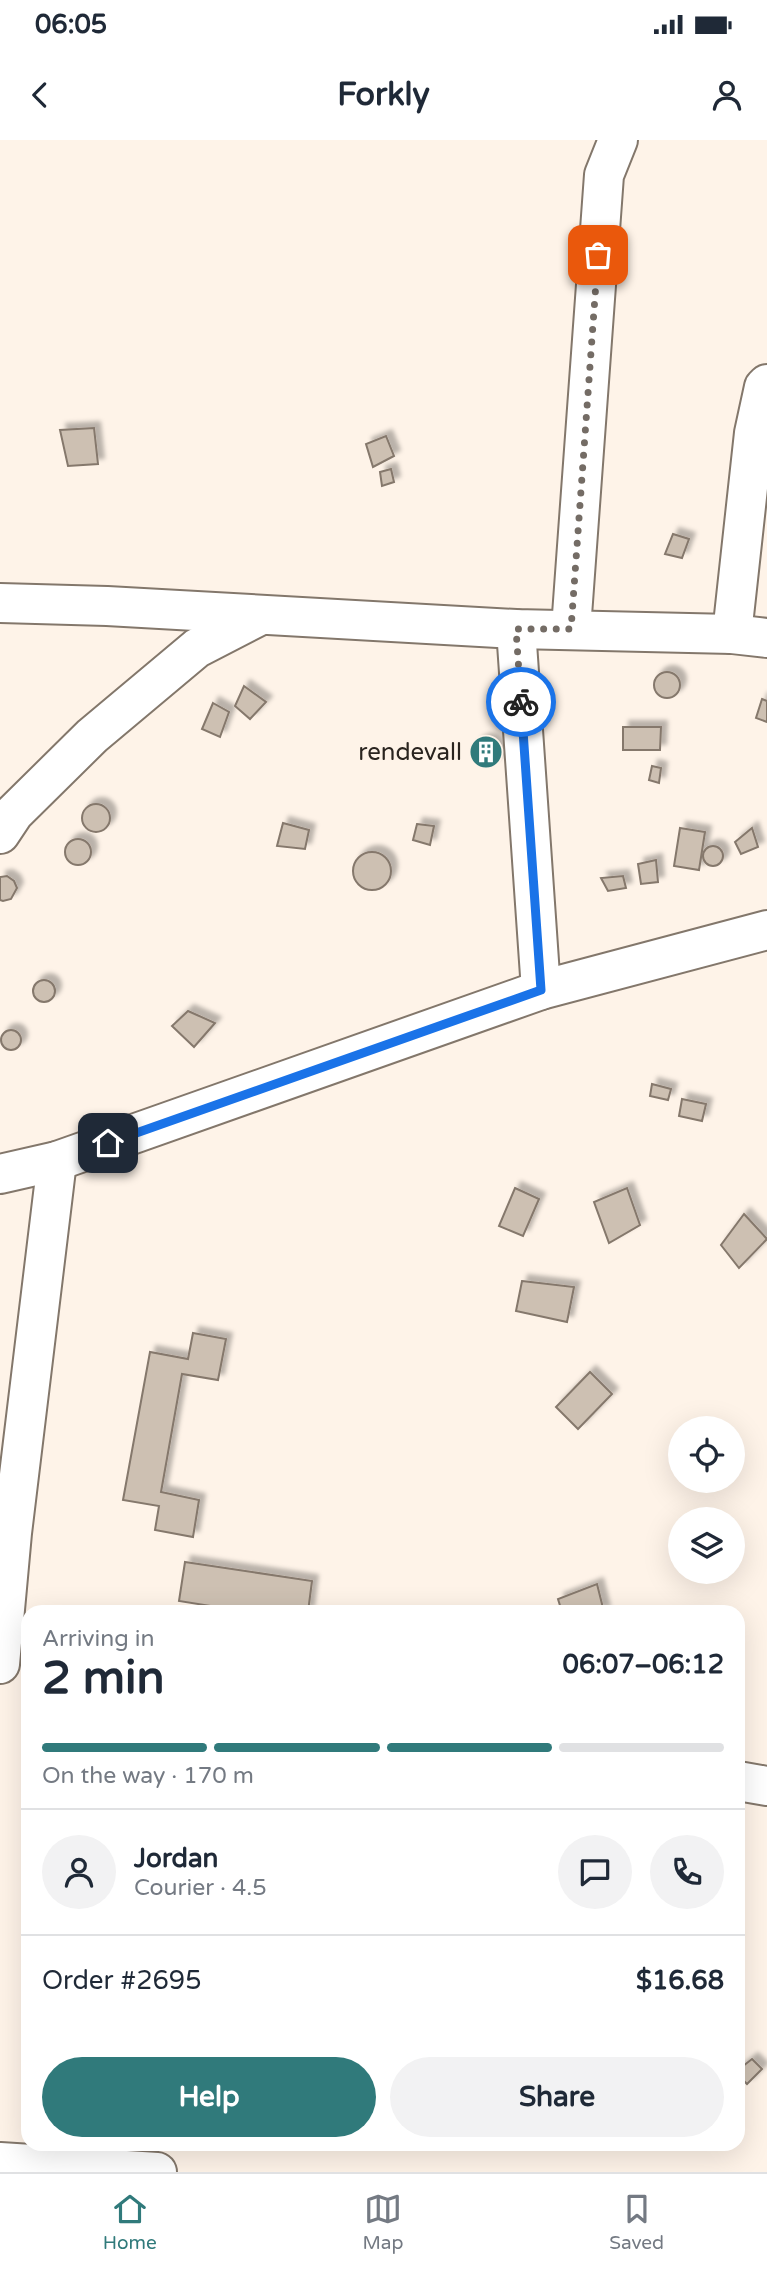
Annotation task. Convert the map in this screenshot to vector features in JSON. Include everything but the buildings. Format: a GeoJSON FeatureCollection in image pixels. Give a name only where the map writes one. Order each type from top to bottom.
{"type":"FeatureCollection","features":[{"type":"Feature","properties":{"kind":"street"},"geometry":{"type":"LineString","coordinates":[[571,629],[604,175],[618,140]]}},
{"type":"Feature","properties":{"kind":"street"},"geometry":{"type":"LineString","coordinates":[[0,603],[516,629],[750,636],[754,433],[764,387],[767,384]]}},
{"type":"Feature","properties":{"kind":"street"},"geometry":{"type":"LineString","coordinates":[[0,834],[14,813],[92,736],[197,648],[261,615]]}},
{"type":"Feature","properties":{"kind":"street"},"geometry":{"type":"LineString","coordinates":[[516,629],[541,990]]}},
{"type":"Feature","properties":{"kind":"street"},"geometry":{"type":"LineString","coordinates":[[0,1174],[57,1161],[541,990],[767,930]]}},
{"type":"Feature","properties":{"kind":"street"},"geometry":{"type":"LineString","coordinates":[[0,1664],[6,1531],[57,1161]]}},
{"type":"Feature","properties":{"kind":"street"},"geometry":{"type":"LineString","coordinates":[[745,1782],[767,1786]]}},
{"type":"Feature","properties":{"kind":"street"},"geometry":{"type":"LineString","coordinates":[[0,2162],[157,2172]]}},
{"type":"Feature","properties":{"kind":"way so far"},"geometry":{"type":"LineString","coordinates":[[521,702],[516,629],[571,629],[598,255]]}},
{"type":"Feature","properties":{"kind":"place","name":"rendevall"},"geometry":{"type":"Point","coordinates":[486,752]}},
{"type":"Feature","properties":{"kind":"route"},"geometry":{"type":"LineString","coordinates":[[108,1143],[541,990],[521,702]]}}]}
